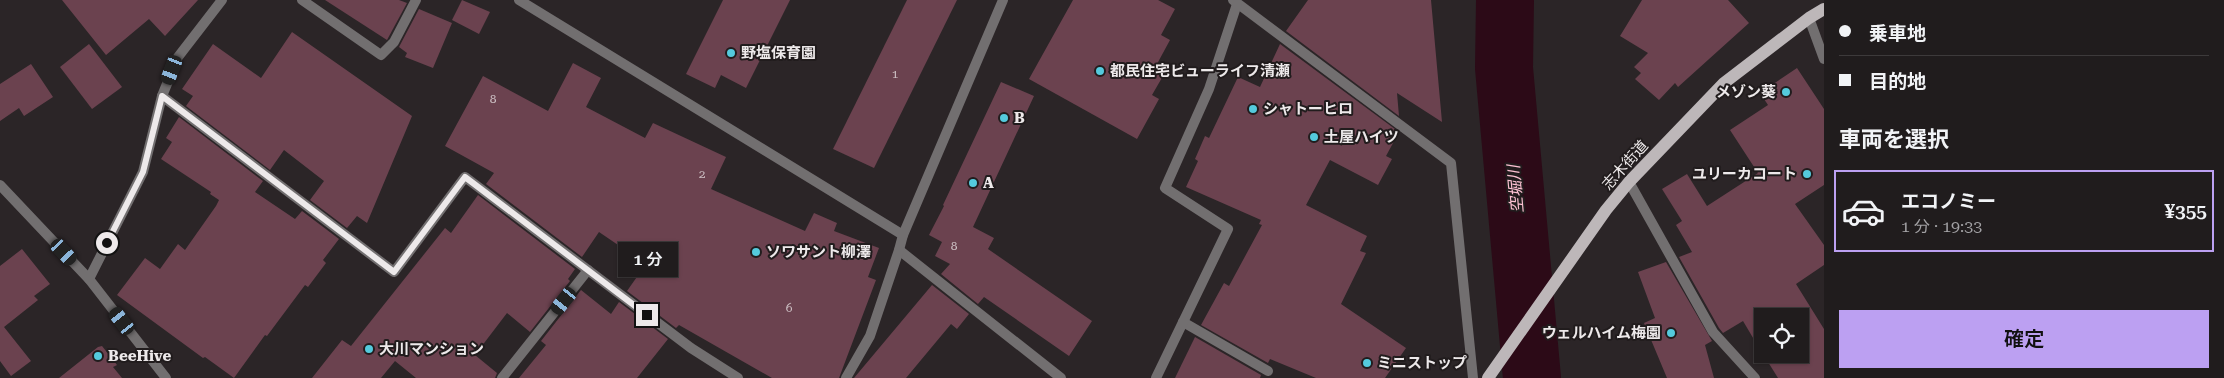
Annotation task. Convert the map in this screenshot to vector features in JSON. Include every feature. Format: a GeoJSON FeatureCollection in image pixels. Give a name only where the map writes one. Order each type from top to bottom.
{"type":"FeatureCollection","features":[{"type":"Feature","properties":{"kind":"main road","name":"志木街道"},"geometry":{"type":"LineString","coordinates":[[1488,378],[1629,182],[1724,83],[1809,18],[1824,9]]}},
{"type":"Feature","properties":{"kind":"street"},"geometry":{"type":"LineString","coordinates":[[90,279],[143,172],[162,96],[178,57],[222,0]]}},
{"type":"Feature","properties":{"kind":"street"},"geometry":{"type":"LineString","coordinates":[[302,0],[381,56],[394,42],[416,0]]}},
{"type":"Feature","properties":{"kind":"street"},"geometry":{"type":"LineString","coordinates":[[519,0],[902,235]]}},
{"type":"Feature","properties":{"kind":"street"},"geometry":{"type":"LineString","coordinates":[[846,378],[870,336],[899,250],[902,235],[1003,0]]}},
{"type":"Feature","properties":{"kind":"street"},"geometry":{"type":"LineString","coordinates":[[1156,378],[1228,229],[1165,188],[1209,89],[1235,2],[1451,163],[1473,378]]}},
{"type":"Feature","properties":{"kind":"street"},"geometry":{"type":"LineString","coordinates":[[1809,18],[1824,59]]}},
{"type":"Feature","properties":{"kind":"street"},"geometry":{"type":"LineString","coordinates":[[162,96],[394,272],[465,177],[691,348],[738,378]]}},
{"type":"Feature","properties":{"kind":"street"},"geometry":{"type":"LineString","coordinates":[[1629,182],[1713,332],[1754,378]]}},
{"type":"Feature","properties":{"kind":"street"},"geometry":{"type":"LineString","coordinates":[[0,185],[90,279],[165,378]]}},
{"type":"Feature","properties":{"kind":"street"},"geometry":{"type":"LineString","coordinates":[[899,250],[1061,378]]}},
{"type":"Feature","properties":{"kind":"street"},"geometry":{"type":"LineString","coordinates":[[502,378],[588,270]]}},
{"type":"Feature","properties":{"kind":"street"},"geometry":{"type":"LineString","coordinates":[[1183,322],[1268,370]]}},
{"type":"Feature","properties":{"kind":"building"},"geometry":{"type":"Polygon","coordinates":[[[62,0],[198,0],[165,36],[149,19],[106,55],[62,0]]]}},
{"type":"Feature","properties":{"kind":"building"},"geometry":{"type":"Polygon","coordinates":[[[325,0],[399,0],[407,3],[387,40],[325,0]]]}},
{"type":"Feature","properties":{"kind":"building"},"geometry":{"type":"Polygon","coordinates":[[[462,0],[490,12],[479,34],[452,20],[462,0]]]}},
{"type":"Feature","properties":{"kind":"building"},"geometry":{"type":"Polygon","coordinates":[[[723,0],[790,0],[746,88],[721,75],[715,88],[686,74],[723,0]]]}},
{"type":"Feature","properties":{"kind":"building"},"geometry":{"type":"Polygon","coordinates":[[[907,0],[957,0],[874,168],[833,149],[907,0]]]}},
{"type":"Feature","properties":{"kind":"building","name":"都民住宅ビューライフ清瀬"},"geometry":{"type":"Polygon","coordinates":[[[1073,0],[1158,0],[1175,9],[1161,35],[1170,40],[1157,64],[1167,69],[1152,95],[1159,99],[1137,139],[1029,79],[1073,0]]]}},
{"type":"Feature","properties":{"kind":"building"},"geometry":{"type":"Polygon","coordinates":[[[1308,0],[1431,0],[1442,122],[1397,93],[1399,116],[1286,31],[1308,0]]]}},
{"type":"Feature","properties":{"kind":"building"},"geometry":{"type":"Polygon","coordinates":[[[1642,0],[1728,0],[1749,23],[1678,87],[1675,83],[1659,100],[1635,79],[1641,73],[1634,67],[1648,53],[1620,36],[1642,0]]]}},
{"type":"Feature","properties":{"kind":"building"},"geometry":{"type":"Polygon","coordinates":[[[419,9],[452,23],[433,68],[405,57],[407,53],[399,47],[419,9]]]}},
{"type":"Feature","properties":{"kind":"building"},"geometry":{"type":"Polygon","coordinates":[[[292,32],[412,116],[367,223],[357,216],[347,228],[310,200],[324,181],[284,150],[270,170],[186,106],[193,96],[182,89],[213,44],[261,78],[292,32]]]}},
{"type":"Feature","properties":{"kind":"building"},"geometry":{"type":"Polygon","coordinates":[[[89,44],[122,87],[92,109],[60,67],[89,44]]]}},
{"type":"Feature","properties":{"kind":"building"},"geometry":{"type":"Polygon","coordinates":[[[1280,44],[1399,132],[1386,156],[1392,159],[1378,185],[1330,160],[1306,205],[1367,236],[1360,251],[1366,253],[1341,304],[1406,348],[1385,378],[1316,378],[1270,359],[1268,363],[1201,325],[1224,283],[1229,286],[1262,225],[1259,224],[1261,220],[1186,187],[1198,161],[1195,159],[1205,136],[1209,138],[1238,77],[1260,87],[1280,44]]]}},
{"type":"Feature","properties":{"kind":"building"},"geometry":{"type":"Polygon","coordinates":[[[573,63],[601,78],[586,107],[645,138],[653,123],[726,157],[711,189],[805,231],[814,213],[837,223],[834,231],[879,248],[868,277],[876,280],[839,378],[772,378],[679,325],[676,328],[627,291],[646,264],[599,232],[582,257],[486,184],[494,173],[445,146],[483,76],[548,111],[573,63]]]}},
{"type":"Feature","properties":{"kind":"building"},"geometry":{"type":"Polygon","coordinates":[[[31,64],[53,97],[24,116],[19,108],[0,121],[0,84],[31,64]]]}},
{"type":"Feature","properties":{"kind":"building"},"geometry":{"type":"Polygon","coordinates":[[[1797,68],[1824,109],[1824,185],[1795,204],[1824,245],[1824,265],[1796,284],[1824,329],[1824,378],[1778,378],[1769,363],[1809,363],[1809,308],[1754,308],[1754,340],[1743,321],[1723,333],[1679,257],[1692,252],[1676,225],[1682,221],[1662,189],[1687,174],[1707,206],[1758,173],[1730,130],[1768,105],[1760,93],[1797,68]]]}},
{"type":"Feature","properties":{"kind":"building"},"geometry":{"type":"Polygon","coordinates":[[[1001,82],[1034,96],[973,227],[994,238],[988,249],[1092,321],[1069,356],[984,297],[978,304],[941,274],[950,264],[935,256],[942,242],[929,235],[1001,82]]]}},
{"type":"Feature","properties":{"kind":"building"},"geometry":{"type":"Polygon","coordinates":[[[179,117],[263,181],[255,192],[295,219],[302,211],[339,239],[323,260],[326,263],[308,287],[305,285],[234,378],[205,357],[203,358],[117,295],[145,258],[160,269],[178,244],[185,250],[219,200],[210,194],[211,192],[161,159],[172,142],[166,138],[179,117]]]}},
{"type":"Feature","properties":{"kind":"building"},"geometry":{"type":"Polygon","coordinates":[[[478,195],[575,269],[568,279],[570,281],[530,332],[507,313],[475,355],[497,373],[495,378],[416,378],[395,361],[381,378],[312,378],[342,340],[351,346],[445,228],[451,233],[478,195]]]}},
{"type":"Feature","properties":{"kind":"building"},"geometry":{"type":"Polygon","coordinates":[[[22,249],[50,284],[34,296],[38,300],[4,327],[31,361],[11,376],[0,361],[0,266],[22,249]]]}},
{"type":"Feature","properties":{"kind":"building"},"geometry":{"type":"Polygon","coordinates":[[[1666,262],[1712,341],[1705,345],[1714,378],[1667,378],[1644,323],[1655,318],[1638,272],[1666,262]]]}},
{"type":"Feature","properties":{"kind":"building"},"geometry":{"type":"Polygon","coordinates":[[[932,285],[969,314],[957,329],[951,324],[906,378],[854,378],[932,285]]]}},
{"type":"Feature","properties":{"kind":"building"},"geometry":{"type":"Polygon","coordinates":[[[581,290],[611,314],[619,302],[668,339],[637,378],[519,378],[546,345],[541,341],[581,290]]]}},
{"type":"Feature","properties":{"kind":"building"},"geometry":{"type":"Polygon","coordinates":[[[1195,337],[1261,375],[1260,378],[1175,378],[1195,337]]]}},
{"type":"Feature","properties":{"kind":"building","name":"BeeHive"},"geometry":{"type":"Polygon","coordinates":[[[102,346],[117,365],[113,367],[122,378],[59,378],[98,347],[102,346]]]}},
{"type":"Feature","properties":{"kind":"waterway","name":"空堀川"},"geometry":{"type":"LineString","coordinates":[[1505,0],[1504,68],[1532,378]]}},
{"type":"Feature","properties":{"kind":"place","name":"野塩保育園"},"geometry":{"type":"Point","coordinates":[731,53]}},
{"type":"Feature","properties":{"kind":"place","name":"都民住宅ビューライフ清瀬"},"geometry":{"type":"Point","coordinates":[1100,71]}},
{"type":"Feature","properties":{"kind":"place","name":"メゾン葵"},"geometry":{"type":"Point","coordinates":[1786,92]}},
{"type":"Feature","properties":{"kind":"place","name":"シャトーヒロ"},"geometry":{"type":"Point","coordinates":[1253,109]}},
{"type":"Feature","properties":{"kind":"place","name":"B"},"geometry":{"type":"Point","coordinates":[1004,118]}},
{"type":"Feature","properties":{"kind":"place","name":"土屋ハイツ"},"geometry":{"type":"Point","coordinates":[1314,137]}},
{"type":"Feature","properties":{"kind":"place","name":"ユリーカコート"},"geometry":{"type":"Point","coordinates":[1807,174]}},
{"type":"Feature","properties":{"kind":"place","name":"A"},"geometry":{"type":"Point","coordinates":[973,183]}},
{"type":"Feature","properties":{"kind":"place","name":"ソワサント柳澤"},"geometry":{"type":"Point","coordinates":[756,252]}},
{"type":"Feature","properties":{"kind":"place","name":"ウェルハイム梅園"},"geometry":{"type":"Point","coordinates":[1671,333]}},
{"type":"Feature","properties":{"kind":"place","name":"大川マンション"},"geometry":{"type":"Point","coordinates":[369,349]}},
{"type":"Feature","properties":{"kind":"place","name":"BeeHive"},"geometry":{"type":"Point","coordinates":[98,356]}},
{"type":"Feature","properties":{"kind":"place","name":"ミニストップ"},"geometry":{"type":"Point","coordinates":[1367,363]}},
{"type":"Feature","properties":{"kind":"route"},"geometry":{"type":"LineString","coordinates":[[107,243],[143,172],[162,96],[394,272],[465,177],[647,315]]}}]}
